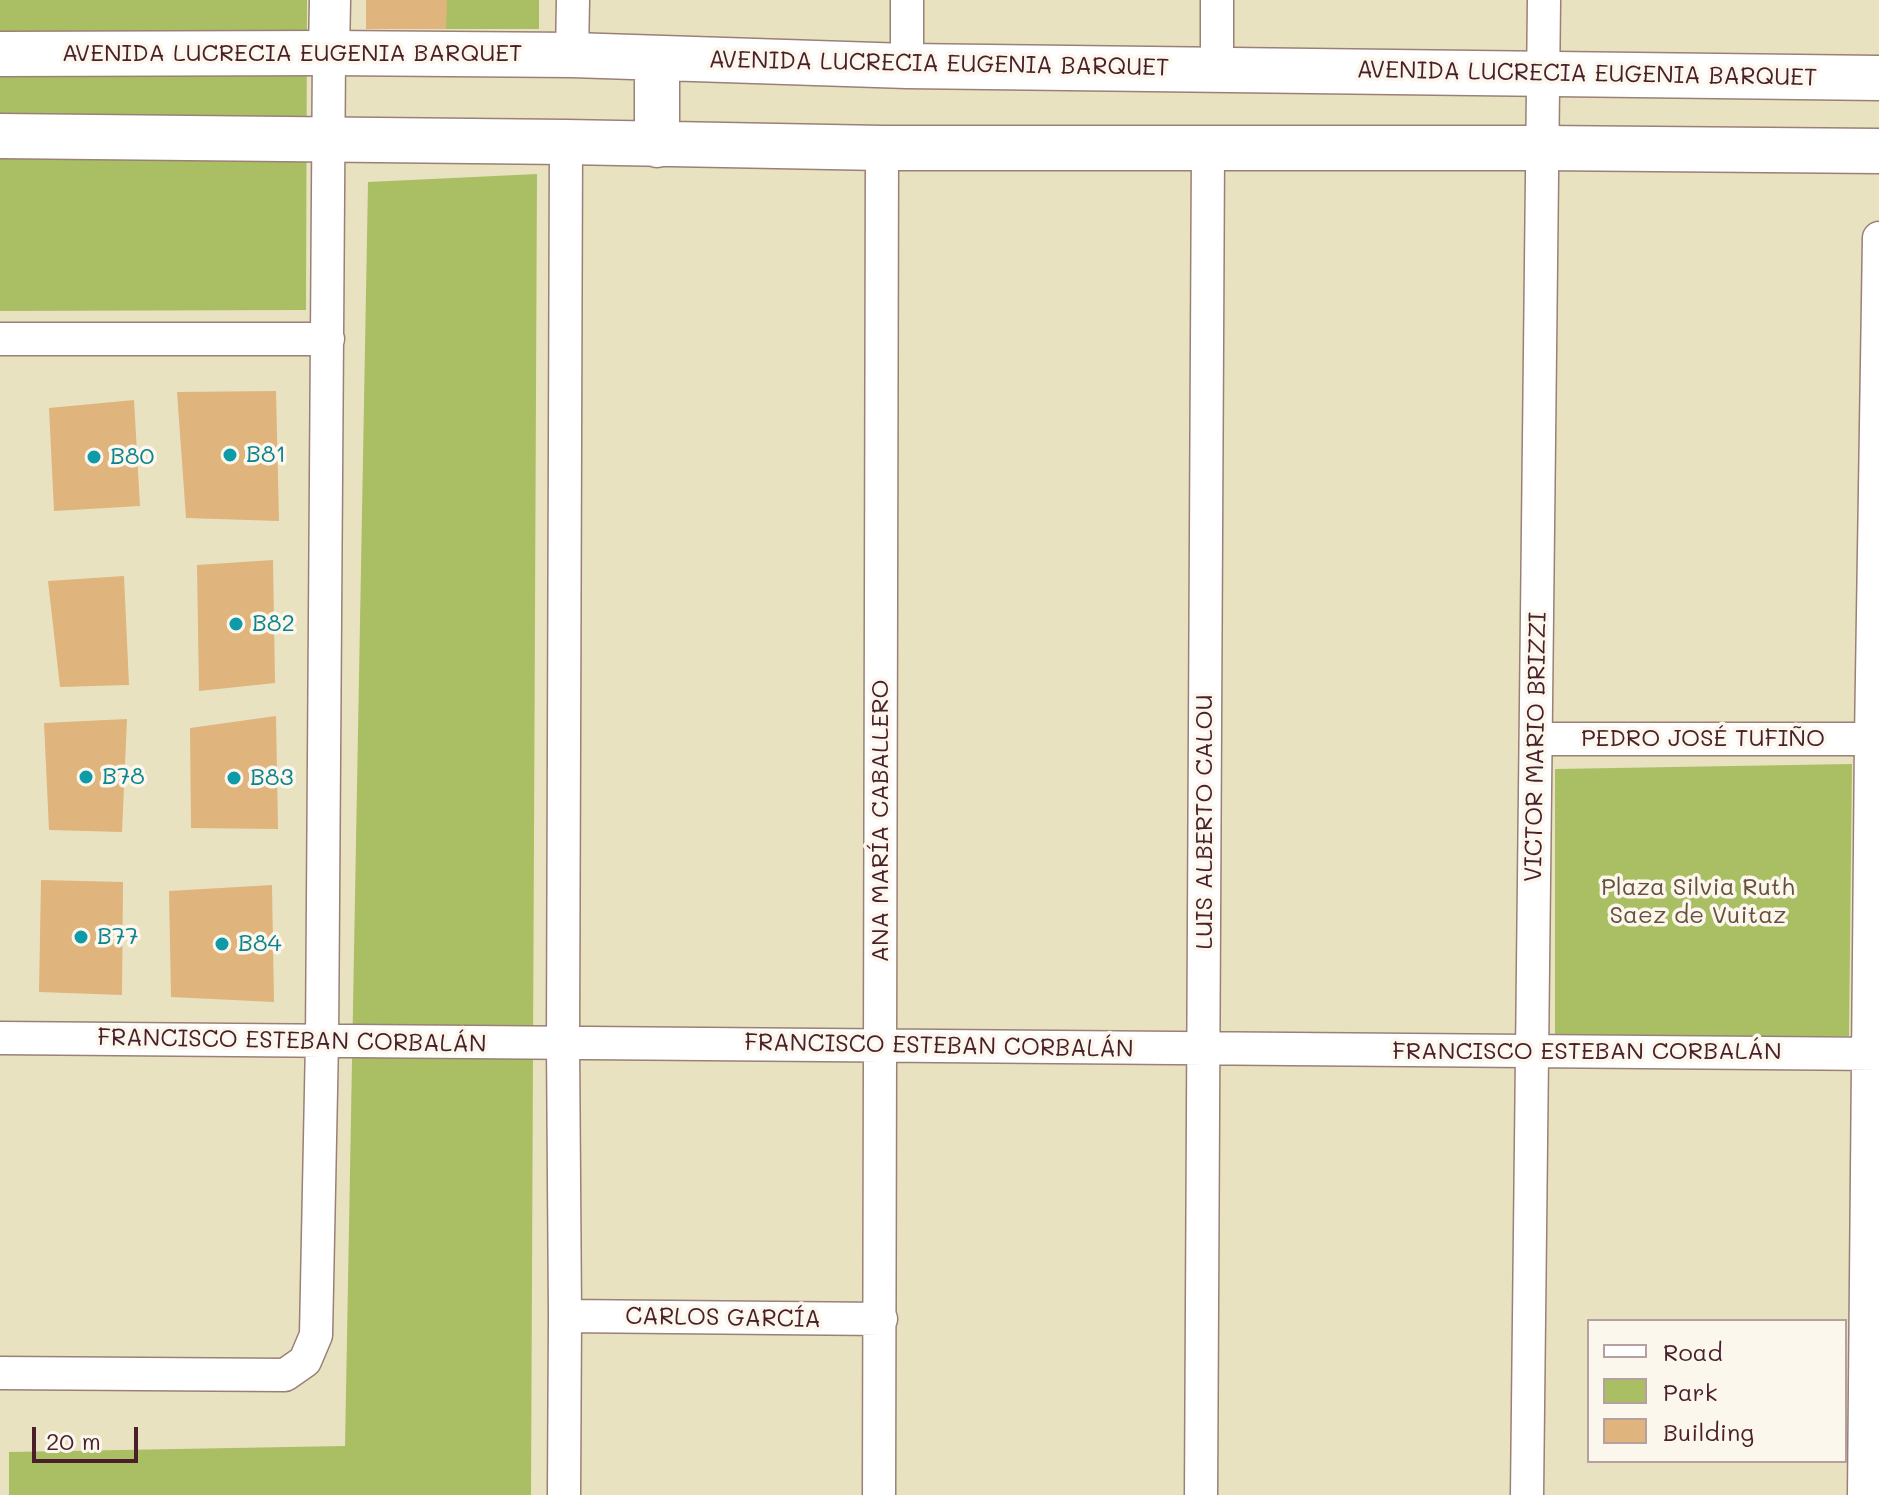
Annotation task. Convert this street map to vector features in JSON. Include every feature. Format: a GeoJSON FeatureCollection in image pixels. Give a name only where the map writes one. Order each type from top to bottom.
{"type":"FeatureCollection","features":[{"type":"Feature","properties":{"kind":"main road","name":"AVENIDA LUCRECIA EUGENIA BARQUET"},"geometry":{"type":"LineString","coordinates":[[0,54],[572,55],[907,66],[1879,78]]}},
{"type":"Feature","properties":{"kind":"main road"},"geometry":{"type":"LineString","coordinates":[[657,58],[657,145]]}},
{"type":"Feature","properties":{"kind":"main road"},"geometry":{"type":"LineString","coordinates":[[0,136],[882,148],[1879,151]]}},
{"type":"Feature","properties":{"kind":"street"},"geometry":{"type":"LineString","coordinates":[[0,1373],[285,1375],[305,1361],[316,1335],[322,1041],[330,0]]}},
{"type":"Feature","properties":{"kind":"street"},"geometry":{"type":"LineString","coordinates":[[572,55],[573,0]]}},
{"type":"Feature","properties":{"kind":"street"},"geometry":{"type":"LineString","coordinates":[[907,0],[907,66]]}},
{"type":"Feature","properties":{"kind":"street"},"geometry":{"type":"LineString","coordinates":[[1217,0],[1217,70]]}},
{"type":"Feature","properties":{"kind":"street","name":"VICTOR MARIO BRIZZI"},"geometry":{"type":"LineString","coordinates":[[1527,1495],[1544,0]]}},
{"type":"Feature","properties":{"kind":"street"},"geometry":{"type":"LineString","coordinates":[[564,1495],[566,142]]}},
{"type":"Feature","properties":{"kind":"street","name":"ANA MARÍA CABALLERO"},"geometry":{"type":"LineString","coordinates":[[879,1495],[882,148]]}},
{"type":"Feature","properties":{"kind":"street","name":"LUIS ALBERTO CALOU"},"geometry":{"type":"LineString","coordinates":[[1201,1495],[1208,149]]}},
{"type":"Feature","properties":{"kind":"street"},"geometry":{"type":"LineString","coordinates":[[1864,1495],[1873,1054],[1871,739],[1879,238]]}},
{"type":"Feature","properties":{"kind":"street"},"geometry":{"type":"LineString","coordinates":[[0,339],[328,339]]}},
{"type":"Feature","properties":{"kind":"street","name":"PEDRO JOSÉ TUFIÑO"},"geometry":{"type":"LineString","coordinates":[[1536,739],[1871,739]]}},
{"type":"Feature","properties":{"kind":"street","name":"FRANCISCO ESTEBAN CORBALÁN"},"geometry":{"type":"LineString","coordinates":[[0,1038],[1873,1054]]}},
{"type":"Feature","properties":{"kind":"street","name":"CARLOS GARCÍA"},"geometry":{"type":"LineString","coordinates":[[565,1316],[881,1319]]}},
{"type":"Feature","properties":{"kind":"green space"},"geometry":{"type":"Polygon","coordinates":[[[0,0],[307,0],[306,310],[0,311],[0,0]]]}},
{"type":"Feature","properties":{"kind":"green space"},"geometry":{"type":"Polygon","coordinates":[[[366,0],[539,0],[539,29],[366,29],[366,0]]]}},
{"type":"Feature","properties":{"kind":"green space"},"geometry":{"type":"Polygon","coordinates":[[[537,174],[531,1495],[9,1495],[9,1452],[345,1446],[368,182],[537,174]]]}},
{"type":"Feature","properties":{"kind":"green space","name":"Plaza Silvia Ruth Saez de Vuitaz"},"geometry":{"type":"Polygon","coordinates":[[[1852,764],[1849,1036],[1555,1037],[1555,769],[1852,764]]]}},
{"type":"Feature","properties":{"kind":"building"},"geometry":{"type":"Polygon","coordinates":[[[366,0],[447,0],[446,29],[366,29],[366,0]]]}},
{"type":"Feature","properties":{"kind":"building","name":"B81"},"geometry":{"type":"Polygon","coordinates":[[[276,391],[279,521],[186,518],[177,392],[276,391]]]}},
{"type":"Feature","properties":{"kind":"building","name":"B80"},"geometry":{"type":"Polygon","coordinates":[[[134,400],[140,506],[54,511],[49,408],[134,400]]]}},
{"type":"Feature","properties":{"kind":"building","name":"B82"},"geometry":{"type":"Polygon","coordinates":[[[273,560],[275,683],[199,691],[197,565],[273,560]]]}},
{"type":"Feature","properties":{"kind":"building"},"geometry":{"type":"Polygon","coordinates":[[[124,576],[129,685],[60,687],[48,581],[124,576]]]}},
{"type":"Feature","properties":{"kind":"building","name":"B83"},"geometry":{"type":"Polygon","coordinates":[[[276,716],[278,829],[191,828],[190,728],[276,716]]]}},
{"type":"Feature","properties":{"kind":"building","name":"B78"},"geometry":{"type":"Polygon","coordinates":[[[127,719],[122,832],[49,830],[44,723],[127,719]]]}},
{"type":"Feature","properties":{"kind":"building","name":"B77"},"geometry":{"type":"Polygon","coordinates":[[[41,880],[123,882],[122,995],[39,992],[41,880]]]}},
{"type":"Feature","properties":{"kind":"building","name":"B84"},"geometry":{"type":"Polygon","coordinates":[[[272,885],[274,1002],[171,997],[169,891],[272,885]]]}},
{"type":"Feature","properties":{"kind":"place","name":"B81"},"geometry":{"type":"Point","coordinates":[230,455]}},
{"type":"Feature","properties":{"kind":"place","name":"B80"},"geometry":{"type":"Point","coordinates":[94,457]}},
{"type":"Feature","properties":{"kind":"place","name":"B82"},"geometry":{"type":"Point","coordinates":[236,624]}},
{"type":"Feature","properties":{"kind":"place","name":"B78"},"geometry":{"type":"Point","coordinates":[86,777]}},
{"type":"Feature","properties":{"kind":"place","name":"B83"},"geometry":{"type":"Point","coordinates":[234,778]}},
{"type":"Feature","properties":{"kind":"place","name":"B77"},"geometry":{"type":"Point","coordinates":[81,937]}},
{"type":"Feature","properties":{"kind":"place","name":"B84"},"geometry":{"type":"Point","coordinates":[222,944]}}]}
